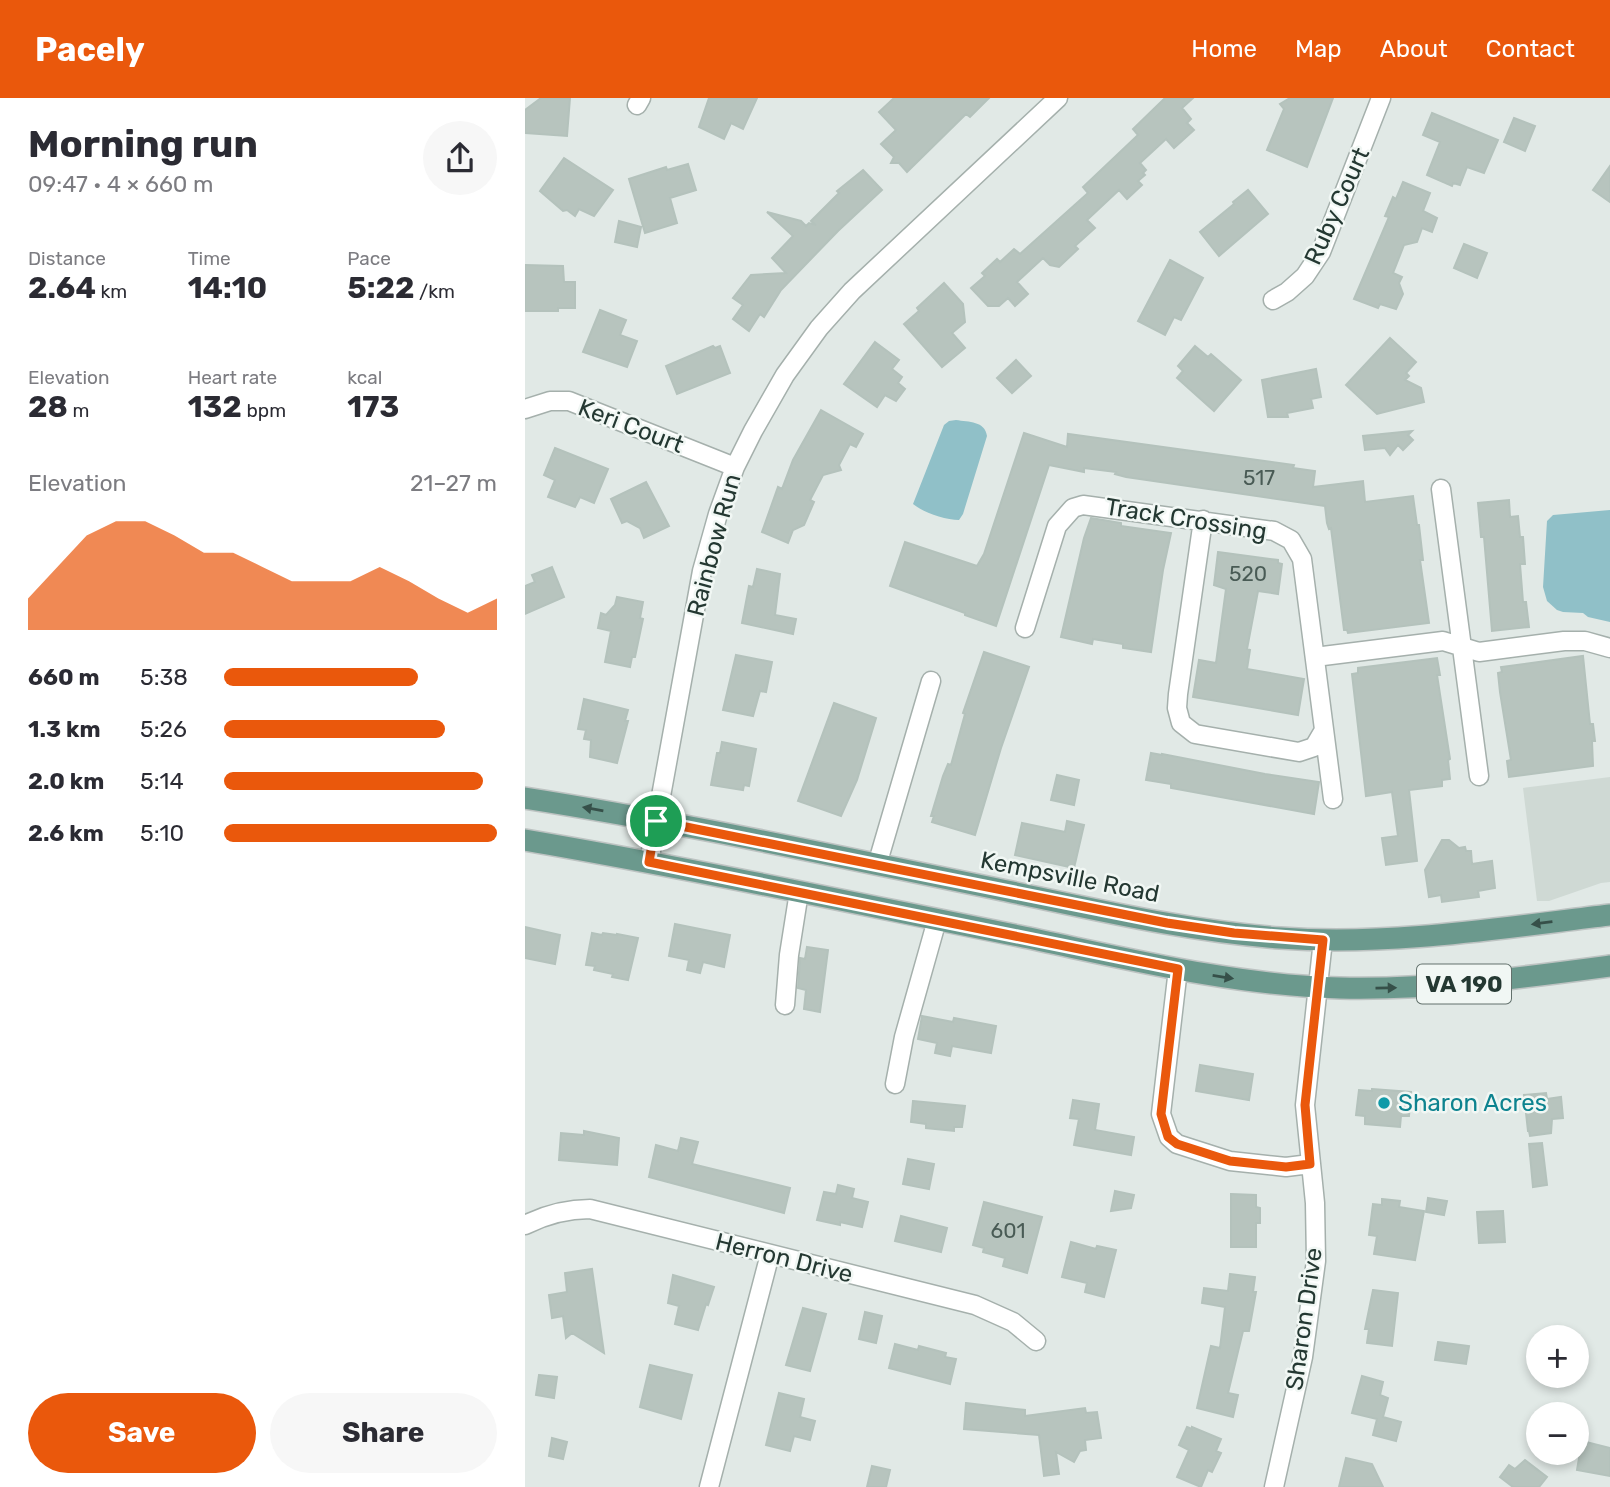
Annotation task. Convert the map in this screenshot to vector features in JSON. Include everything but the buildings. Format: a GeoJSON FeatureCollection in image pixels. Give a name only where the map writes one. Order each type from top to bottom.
{"type":"FeatureCollection","features":[{"type":"Feature","properties":{"kind":"main road","name":"Kempsville Road"},"geometry":{"type":"LineString","coordinates":[[525,798],[656,821],[1201,929],[1279,938],[1400,939],[1610,915]]}},
{"type":"Feature","properties":{"kind":"main road","name":"VA 190"},"geometry":{"type":"LineString","coordinates":[[525,840],[649,862],[1238,979],[1373,988],[1446,985],[1610,966]]}},
{"type":"Feature","properties":{"kind":"street","name":"Rainbow Run"},"geometry":{"type":"LineString","coordinates":[[649,862],[702,571],[735,467],[753,431],[785,375],[835,309],[888,255],[1058,98]]}},
{"type":"Feature","properties":{"kind":"street","name":"Ruby Court"},"geometry":{"type":"LineString","coordinates":[[1273,300],[1305,276],[1321,252],[1381,98]]}},
{"type":"Feature","properties":{"kind":"street","name":"Keri Court"},"geometry":{"type":"LineString","coordinates":[[525,409],[550,401],[569,401],[735,467]]}},
{"type":"Feature","properties":{"kind":"street"},"geometry":{"type":"LineString","coordinates":[[1441,489],[1479,776]]}},
{"type":"Feature","properties":{"kind":"street","name":"Track Crossing"},"geometry":{"type":"LineString","coordinates":[[1025,628],[1057,526],[1073,508],[1093,505],[1283,534],[1296,545],[1302,559],[1333,799]]}},
{"type":"Feature","properties":{"kind":"street"},"geometry":{"type":"LineString","coordinates":[[1203,520],[1178,694],[1177,708],[1181,723],[1195,734],[1299,752],[1314,747],[1324,730]]}},
{"type":"Feature","properties":{"kind":"street"},"geometry":{"type":"LineString","coordinates":[[1315,657],[1443,641],[1479,652],[1584,641],[1610,648]]}},
{"type":"Feature","properties":{"kind":"street"},"geometry":{"type":"LineString","coordinates":[[877,865],[931,681]]}},
{"type":"Feature","properties":{"kind":"street"},"geometry":{"type":"LineString","coordinates":[[785,1005],[789,955],[799,892]]}},
{"type":"Feature","properties":{"kind":"street"},"geometry":{"type":"LineString","coordinates":[[895,1084],[904,1037],[937,920]]}},
{"type":"Feature","properties":{"kind":"street","name":"Sharon Drive"},"geometry":{"type":"LineString","coordinates":[[1274,1487],[1303,1357],[1316,1261],[1315,1203],[1305,1105],[1323,940]]}},
{"type":"Feature","properties":{"kind":"street"},"geometry":{"type":"LineString","coordinates":[[1178,969],[1161,1114],[1168,1137],[1177,1144],[1230,1161],[1286,1167],[1310,1164]]}},
{"type":"Feature","properties":{"kind":"street","name":"Herron Drive"},"geometry":{"type":"LineString","coordinates":[[525,1224],[549,1213],[590,1209],[975,1305],[1013,1322],[1036,1342]]}},
{"type":"Feature","properties":{"kind":"street"},"geometry":{"type":"LineString","coordinates":[[709,1487],[770,1254]]}},
{"type":"Feature","properties":{"kind":"shaded area"},"geometry":{"type":"Polygon","coordinates":[[[1610,777],[1610,882],[1549,901],[1537,901],[1523,788],[1610,777]]]}},
{"type":"Feature","properties":{"kind":"water"},"geometry":{"type":"Polygon","coordinates":[[[956,420],[980,425],[987,436],[959,520],[935,515],[913,504],[944,425],[956,420]]]}},
{"type":"Feature","properties":{"kind":"water"},"geometry":{"type":"Polygon","coordinates":[[[1610,510],[1610,622],[1588,617],[1583,613],[1557,610],[1547,601],[1543,587],[1547,521],[1553,515],[1610,510]]]}},
{"type":"Feature","properties":{"kind":"place","name":"Sharon Acres"},"geometry":{"type":"Point","coordinates":[1384,1103]}},
{"type":"Feature","properties":{"kind":"route"},"geometry":{"type":"LineString","coordinates":[[656,821],[1167,923],[1279,938],[1323,940],[1305,1105],[1310,1164],[1286,1167],[1230,1161],[1177,1144],[1168,1137],[1161,1114],[1178,969],[649,862],[656,821]]}}]}
